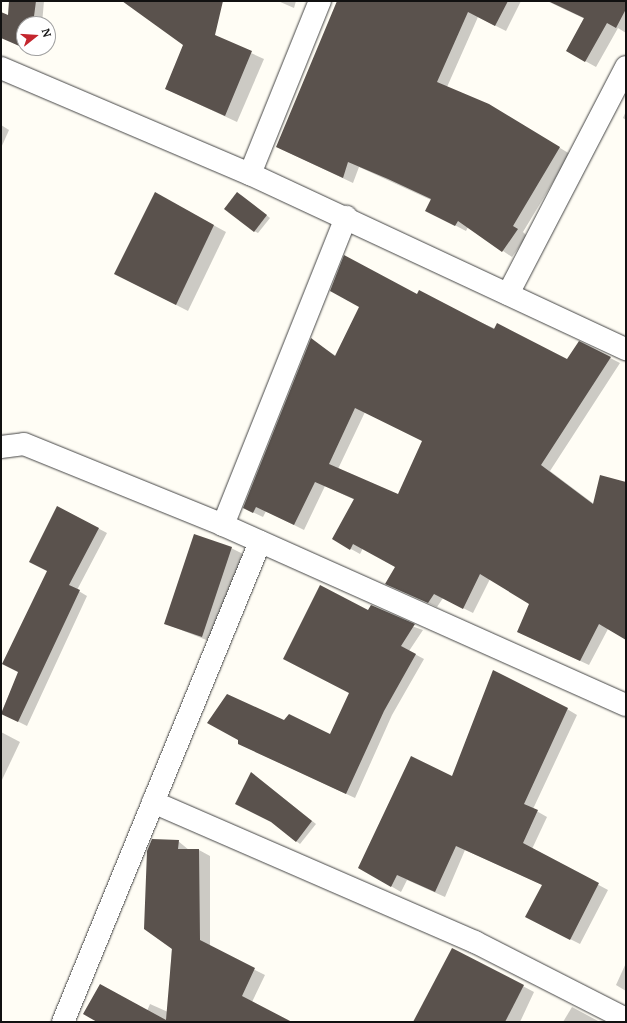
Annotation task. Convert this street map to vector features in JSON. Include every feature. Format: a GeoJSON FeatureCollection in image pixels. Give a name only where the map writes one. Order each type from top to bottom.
{"type":"FeatureCollection","features":[{"type":"Feature","properties":{"kind":"street"},"geometry":{"type":"LineString","coordinates":[[250,174],[320,1]]}},
{"type":"Feature","properties":{"kind":"street"},"geometry":{"type":"LineString","coordinates":[[508,294],[626,67]]}},
{"type":"Feature","properties":{"kind":"street"},"geometry":{"type":"LineString","coordinates":[[1,68],[250,174],[346,217],[626,349]]}},
{"type":"Feature","properties":{"kind":"street"},"geometry":{"type":"LineString","coordinates":[[223,525],[346,217]]}},
{"type":"Feature","properties":{"kind":"street"},"geometry":{"type":"LineString","coordinates":[[1,447],[24,444],[223,525],[626,705]]}},
{"type":"Feature","properties":{"kind":"street"},"geometry":{"type":"LineString","coordinates":[[63,1022],[260,542]]}},
{"type":"Feature","properties":{"kind":"street"},"geometry":{"type":"LineString","coordinates":[[154,802],[475,942],[626,1019]]}},
{"type":"Feature","properties":{"kind":"building"},"geometry":{"type":"Polygon","coordinates":[[[9,1],[36,1],[34,16],[16,16],[16,45],[1,38],[1,12],[8,15],[9,1]]]}},
{"type":"Feature","properties":{"kind":"building"},"geometry":{"type":"Polygon","coordinates":[[[122,1],[223,1],[215,35],[252,51],[225,116],[165,89],[183,45],[122,1]]]}},
{"type":"Feature","properties":{"kind":"building"},"geometry":{"type":"Polygon","coordinates":[[[337,1],[508,1],[495,26],[468,12],[437,82],[489,104],[560,147],[513,226],[518,229],[502,252],[458,221],[455,226],[425,211],[431,199],[388,179],[348,162],[343,178],[276,147],[337,1]]]}},
{"type":"Feature","properties":{"kind":"building"},"geometry":{"type":"Polygon","coordinates":[[[548,1],[626,1],[626,9],[616,28],[607,23],[585,62],[566,51],[584,18],[548,1]]]}},
{"type":"Feature","properties":{"kind":"building"},"geometry":{"type":"Polygon","coordinates":[[[155,192],[214,225],[176,305],[114,274],[155,192]]]}},
{"type":"Feature","properties":{"kind":"building"},"geometry":{"type":"Polygon","coordinates":[[[237,192],[267,215],[254,232],[224,209],[237,192]]]}},
{"type":"Feature","properties":{"kind":"building"},"geometry":{"type":"Polygon","coordinates":[[[344,255],[417,294],[419,290],[494,329],[497,323],[567,359],[579,341],[611,357],[541,465],[593,504],[600,475],[626,482],[626,640],[599,624],[580,661],[517,632],[529,604],[480,574],[463,609],[434,594],[428,603],[385,584],[395,567],[353,544],[350,550],[332,539],[354,499],[315,482],[294,525],[256,507],[253,513],[243,508],[311,338],[335,356],[359,307],[330,291],[344,255]],[[355,408],[329,464],[398,494],[422,441],[355,408]]]}},
{"type":"Feature","properties":{"kind":"building"},"geometry":{"type":"Polygon","coordinates":[[[57,506],[99,528],[69,585],[80,590],[18,722],[1,714],[18,672],[2,664],[47,571],[29,562],[57,506]]]}},
{"type":"Feature","properties":{"kind":"building"},"geometry":{"type":"Polygon","coordinates":[[[194,534],[232,547],[202,637],[164,624],[194,534]]]}},
{"type":"Feature","properties":{"kind":"building"},"geometry":{"type":"Polygon","coordinates":[[[320,585],[368,610],[371,605],[415,624],[401,646],[416,654],[384,711],[346,794],[238,744],[238,740],[207,723],[227,694],[284,720],[289,714],[330,734],[349,693],[283,659],[320,585]]]}},
{"type":"Feature","properties":{"kind":"building"},"geometry":{"type":"Polygon","coordinates":[[[493,670],[568,708],[524,804],[538,810],[523,843],[599,883],[570,940],[525,917],[542,885],[456,846],[435,892],[397,875],[391,887],[358,868],[411,756],[452,776],[493,670]]]}},
{"type":"Feature","properties":{"kind":"building"},"geometry":{"type":"Polygon","coordinates":[[[251,772],[312,821],[296,842],[271,822],[235,804],[251,772]]]}},
{"type":"Feature","properties":{"kind":"building"},"geometry":{"type":"Polygon","coordinates":[[[152,839],[179,840],[178,849],[199,849],[200,940],[255,968],[242,996],[292,1022],[97,1022],[83,1014],[100,984],[166,1020],[172,949],[144,929],[147,851],[152,839]]]}},
{"type":"Feature","properties":{"kind":"building"},"geometry":{"type":"Polygon","coordinates":[[[452,948],[524,985],[505,1022],[413,1022],[452,948]]]}}]}
